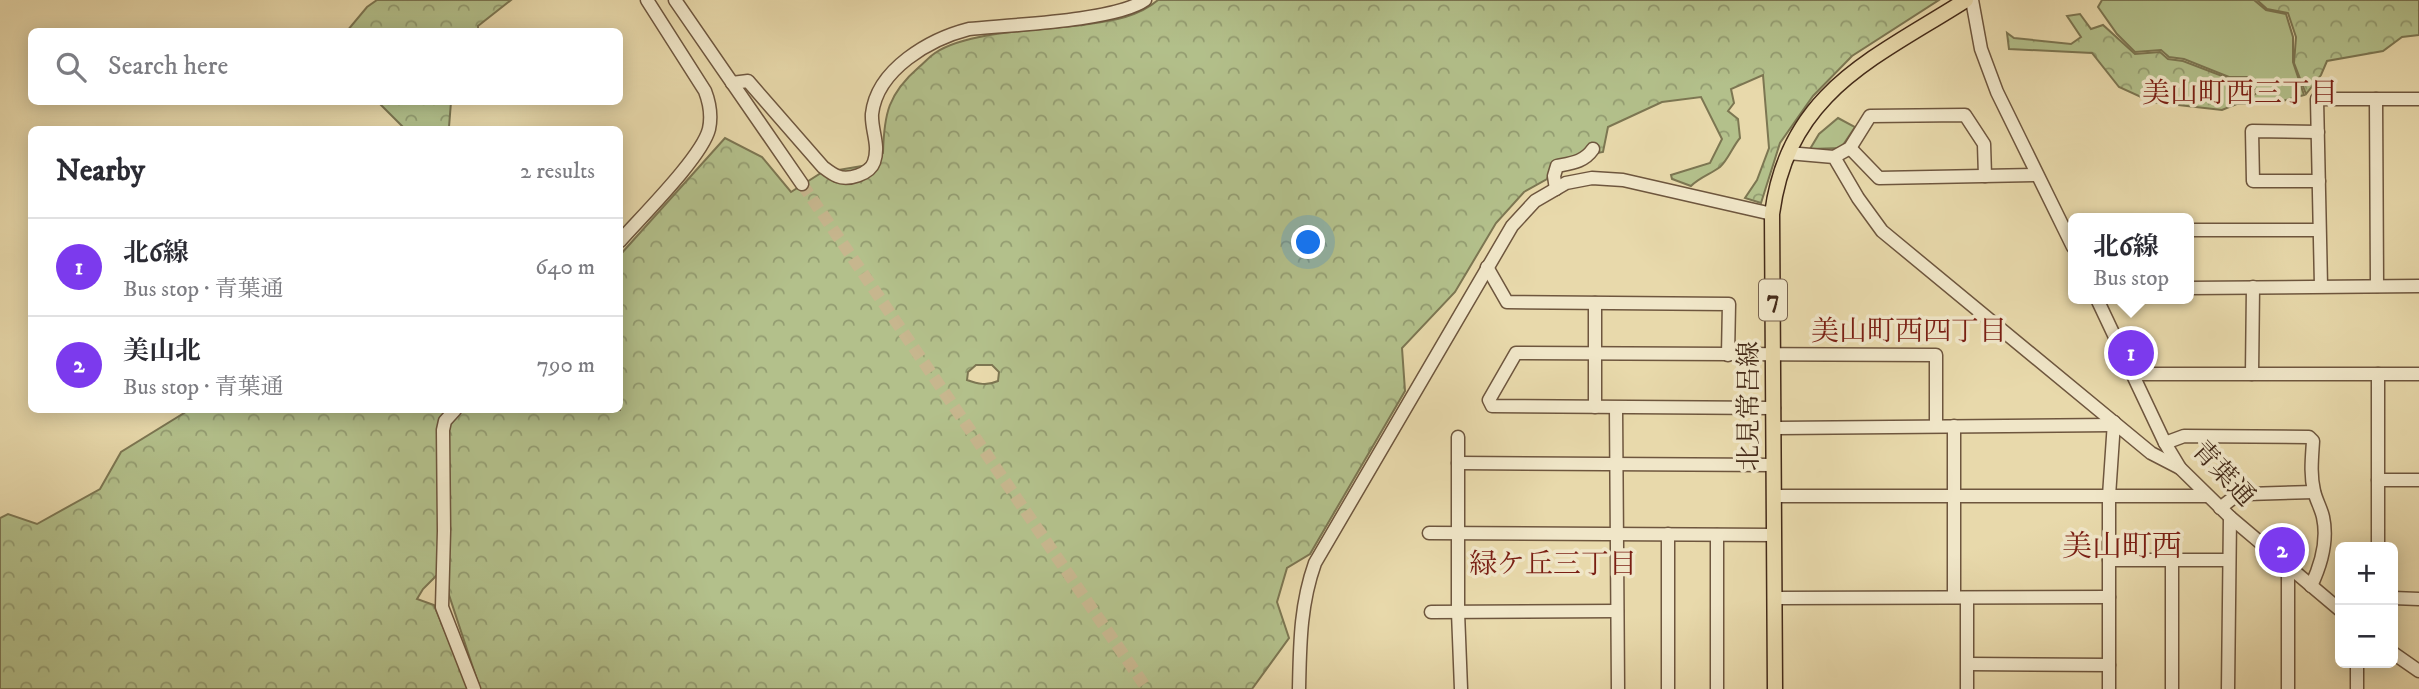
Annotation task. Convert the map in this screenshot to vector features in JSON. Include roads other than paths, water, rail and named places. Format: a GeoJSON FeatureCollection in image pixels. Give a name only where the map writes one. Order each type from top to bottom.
{"type":"FeatureCollection","features":[{"type":"Feature","properties":{"kind":"main road","name":"北見常呂線"},"geometry":{"type":"LineString","coordinates":[[1775,689],[1772,214],[1779,177],[1800,128],[1813,110],[1841,82],[1966,0]]}},
{"type":"Feature","properties":{"kind":"street"},"geometry":{"type":"LineString","coordinates":[[623,238],[700,150],[710,122],[710,104],[705,91],[647,0]]}},
{"type":"Feature","properties":{"kind":"street"},"geometry":{"type":"LineString","coordinates":[[675,0],[802,184]]}},
{"type":"Feature","properties":{"kind":"street"},"geometry":{"type":"LineString","coordinates":[[732,83],[743,80],[748,82],[823,167],[838,177],[849,178],[865,172],[874,162],[877,142],[872,115],[878,96],[900,65],[927,46],[951,33],[969,29],[1099,15],[1130,9],[1145,0]]}},
{"type":"Feature","properties":{"kind":"street"},"geometry":{"type":"LineString","coordinates":[[1972,0],[1985,60],[1997,92],[2036,175],[2068,228]]}},
{"type":"Feature","properties":{"kind":"street"},"geometry":{"type":"LineString","coordinates":[[2321,286],[2317,99],[2419,99]]}},
{"type":"Feature","properties":{"kind":"street"},"geometry":{"type":"LineString","coordinates":[[2376,100],[2377,286]]}},
{"type":"Feature","properties":{"kind":"street"},"geometry":{"type":"LineString","coordinates":[[1788,153],[1834,157],[1850,148],[1870,116],[1965,115],[1984,144],[1985,176]]}},
{"type":"Feature","properties":{"kind":"street"},"geometry":{"type":"LineString","coordinates":[[2318,132],[2252,131],[2253,181],[2319,181]]}},
{"type":"Feature","properties":{"kind":"street"},"geometry":{"type":"LineString","coordinates":[[1850,148],[1879,178],[2036,175]]}},
{"type":"Feature","properties":{"kind":"street"},"geometry":{"type":"LineString","coordinates":[[1556,189],[1553,176],[1557,166],[1588,157],[1593,149]]}},
{"type":"Feature","properties":{"kind":"street"},"geometry":{"type":"LineString","coordinates":[[1834,157],[1858,198],[1882,230],[2113,424],[2151,453],[2180,468]]}},
{"type":"Feature","properties":{"kind":"street"},"geometry":{"type":"LineString","coordinates":[[1300,689],[1301,620],[1306,589],[1315,563],[1512,226],[1535,201],[1566,183],[1592,178],[1623,180],[1772,214]]}},
{"type":"Feature","properties":{"kind":"street"},"geometry":{"type":"LineString","coordinates":[[2194,230],[2319,230]]}},
{"type":"Feature","properties":{"kind":"street"},"geometry":{"type":"LineString","coordinates":[[1488,267],[1507,302],[1729,304],[1728,355]]}},
{"type":"Feature","properties":{"kind":"street"},"geometry":{"type":"LineString","coordinates":[[2194,288],[2419,286]]}},
{"type":"Feature","properties":{"kind":"street"},"geometry":{"type":"LineString","coordinates":[[2252,373],[2253,287]]}},
{"type":"Feature","properties":{"kind":"street"},"geometry":{"type":"LineString","coordinates":[[1595,303],[1595,407]]}},
{"type":"Feature","properties":{"kind":"street","name":"青葉通"},"geometry":{"type":"LineString","coordinates":[[2098,304],[2165,443],[2180,468],[2225,513],[2335,606]]}},
{"type":"Feature","properties":{"kind":"street"},"geometry":{"type":"LineString","coordinates":[[1774,408],[1492,407],[1489,400],[1516,353],[1936,355],[1936,426]]}},
{"type":"Feature","properties":{"kind":"street"},"geometry":{"type":"LineString","coordinates":[[2132,373],[2419,374]]}},
{"type":"Feature","properties":{"kind":"street"},"geometry":{"type":"LineString","coordinates":[[2378,374],[2378,542]]}},
{"type":"Feature","properties":{"kind":"street"},"geometry":{"type":"LineString","coordinates":[[1616,408],[1618,689]]}},
{"type":"Feature","properties":{"kind":"street"},"geometry":{"type":"LineString","coordinates":[[453,413],[443,430],[444,559],[441,598],[442,607],[474,689]]}},
{"type":"Feature","properties":{"kind":"street"},"geometry":{"type":"LineString","coordinates":[[1774,428],[2113,424]]}},
{"type":"Feature","properties":{"kind":"street"},"geometry":{"type":"LineString","coordinates":[[2109,689],[2109,496],[2113,424]]}},
{"type":"Feature","properties":{"kind":"street"},"geometry":{"type":"LineString","coordinates":[[1954,426],[1955,496],[1968,689]]}},
{"type":"Feature","properties":{"kind":"street"},"geometry":{"type":"LineString","coordinates":[[2165,443],[2184,436],[2309,437],[2313,441],[2311,472],[2314,492],[2323,518],[2324,544],[2320,567],[2311,586]]}},
{"type":"Feature","properties":{"kind":"street"},"geometry":{"type":"LineString","coordinates":[[1458,437],[1461,689]]}},
{"type":"Feature","properties":{"kind":"street"},"geometry":{"type":"LineString","coordinates":[[1458,463],[1774,465]]}},
{"type":"Feature","properties":{"kind":"street"},"geometry":{"type":"LineString","coordinates":[[2378,480],[2419,480]]}},
{"type":"Feature","properties":{"kind":"street"},"geometry":{"type":"LineString","coordinates":[[2228,689],[2228,561],[2225,513],[2233,498],[2247,494],[2314,492]]}},
{"type":"Feature","properties":{"kind":"street"},"geometry":{"type":"LineString","coordinates":[[1774,496],[2207,496]]}},
{"type":"Feature","properties":{"kind":"street"},"geometry":{"type":"LineString","coordinates":[[1429,533],[1774,535]]}},
{"type":"Feature","properties":{"kind":"street"},"geometry":{"type":"LineString","coordinates":[[1668,534],[1668,689]]}},
{"type":"Feature","properties":{"kind":"street"},"geometry":{"type":"LineString","coordinates":[[1717,535],[1717,689]]}},
{"type":"Feature","properties":{"kind":"street"},"geometry":{"type":"LineString","coordinates":[[2109,560],[2228,561]]}},
{"type":"Feature","properties":{"kind":"street"},"geometry":{"type":"LineString","coordinates":[[2172,561],[2172,689]]}},
{"type":"Feature","properties":{"kind":"street"},"geometry":{"type":"LineString","coordinates":[[2288,567],[2288,689]]}},
{"type":"Feature","properties":{"kind":"street"},"geometry":{"type":"LineString","coordinates":[[1775,598],[2109,597]]}},
{"type":"Feature","properties":{"kind":"street"},"geometry":{"type":"LineString","coordinates":[[2398,598],[2419,599]]}},
{"type":"Feature","properties":{"kind":"street"},"geometry":{"type":"LineString","coordinates":[[1431,612],[1617,611]]}},
{"type":"Feature","properties":{"kind":"street"},"geometry":{"type":"LineString","coordinates":[[2398,656],[2419,671]]}},
{"type":"Feature","properties":{"kind":"street"},"geometry":{"type":"LineString","coordinates":[[1968,664],[2109,664]]}},
{"type":"Feature","properties":{"kind":"street"},"geometry":{"type":"LineString","coordinates":[[2357,668],[2357,689]]}},
{"type":"Feature","properties":{"kind":"tunnel"},"geometry":{"type":"LineString","coordinates":[[802,184],[1147,689]]}},
{"type":"Feature","properties":{"kind":"place","name":"北6線"},"geometry":{"type":"Point","coordinates":[2131,353]}},
{"type":"Feature","properties":{"kind":"place","name":"美山北"},"geometry":{"type":"Point","coordinates":[2282,550]}},
{"type":"Feature","properties":{"kind":"district","name":"美山町西三丁目"},"geometry":{"type":"Point","coordinates":[2240,93]}},
{"type":"Feature","properties":{"kind":"district","name":"美山町西四丁目"},"geometry":{"type":"Point","coordinates":[1909,331]}},
{"type":"Feature","properties":{"kind":"district","name":"美山町西"},"geometry":{"type":"Point","coordinates":[2122,547]}},
{"type":"Feature","properties":{"kind":"district","name":"緑ケ丘三丁目"},"geometry":{"type":"Point","coordinates":[1553,564]}}]}
